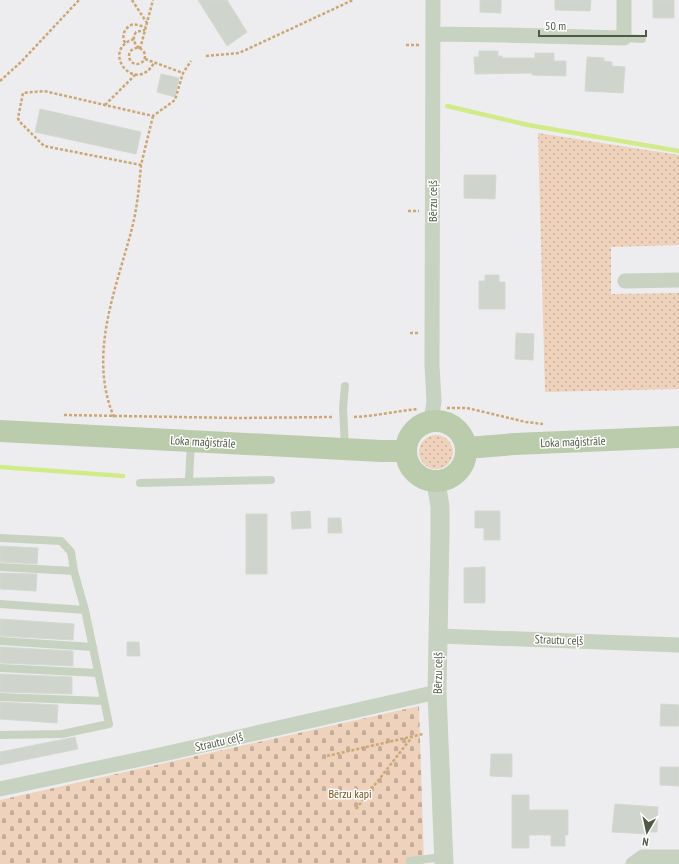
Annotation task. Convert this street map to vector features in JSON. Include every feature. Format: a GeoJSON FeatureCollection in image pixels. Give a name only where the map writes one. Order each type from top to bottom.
{"type":"FeatureCollection","features":[{"type":"Feature","properties":{"kind":"main road"},"geometry":{"type":"LineString","coordinates":[[433,410],[441,421],[450,424],[458,430],[464,439],[466,448],[466,459],[462,468],[455,475],[446,480],[436,482],[426,480],[418,476],[411,469],[405,450],[407,440],[413,431],[433,410]]}},
{"type":"Feature","properties":{"kind":"main road","name":"Loka maģistrāle"},"geometry":{"type":"LineString","coordinates":[[0,431],[345,449],[405,450]]}},
{"type":"Feature","properties":{"kind":"main road","name":"Loka maģistrāle"},"geometry":{"type":"LineString","coordinates":[[466,448],[515,444],[679,437]]}},
{"type":"Feature","properties":{"kind":"street","name":"Bērzu ceļš"},"geometry":{"type":"LineString","coordinates":[[433,0],[433,410]]}},
{"type":"Feature","properties":{"kind":"street"},"geometry":{"type":"LineString","coordinates":[[433,34],[624,38],[624,0]]}},
{"type":"Feature","properties":{"kind":"street"},"geometry":{"type":"LineString","coordinates":[[625,281],[679,280]]}},
{"type":"Feature","properties":{"kind":"street","name":"Bērzu ceļš"},"geometry":{"type":"LineString","coordinates":[[436,482],[440,507],[437,692],[444,861]]}},
{"type":"Feature","properties":{"kind":"street","name":"Strautu ceļš"},"geometry":{"type":"LineString","coordinates":[[439,636],[679,645]]}},
{"type":"Feature","properties":{"kind":"street","name":"Strautu ceļš"},"geometry":{"type":"LineString","coordinates":[[0,789],[155,756],[437,692]]}},
{"type":"Feature","properties":{"kind":"street"},"geometry":{"type":"LineString","coordinates":[[633,864],[643,857],[679,857]]}},
{"type":"Feature","properties":{"kind":"lane"},"geometry":{"type":"LineString","coordinates":[[624,38],[642,38]]}},
{"type":"Feature","properties":{"kind":"lane"},"geometry":{"type":"LineString","coordinates":[[345,386],[345,449]]}},
{"type":"Feature","properties":{"kind":"lane"},"geometry":{"type":"LineString","coordinates":[[189,481],[191,441]]}},
{"type":"Feature","properties":{"kind":"lane"},"geometry":{"type":"LineString","coordinates":[[140,483],[272,480]]}},
{"type":"Feature","properties":{"kind":"lane"},"geometry":{"type":"LineString","coordinates":[[0,538],[61,541],[71,552],[109,724],[62,734],[0,735]]}},
{"type":"Feature","properties":{"kind":"lane"},"geometry":{"type":"LineString","coordinates":[[0,567],[74,571]]}},
{"type":"Feature","properties":{"kind":"lane"},"geometry":{"type":"LineString","coordinates":[[0,604],[85,610]]}},
{"type":"Feature","properties":{"kind":"lane"},"geometry":{"type":"LineString","coordinates":[[0,641],[93,647]]}},
{"type":"Feature","properties":{"kind":"lane"},"geometry":{"type":"LineString","coordinates":[[0,668],[98,673]]}},
{"type":"Feature","properties":{"kind":"lane"},"geometry":{"type":"LineString","coordinates":[[0,697],[103,701]]}},
{"type":"Feature","properties":{"kind":"lane"},"geometry":{"type":"LineString","coordinates":[[410,861],[444,861]]}},
{"type":"Feature","properties":{"kind":"path"},"geometry":{"type":"LineString","coordinates":[[0,80],[21,62],[79,0]]}},
{"type":"Feature","properties":{"kind":"path"},"geometry":{"type":"LineString","coordinates":[[132,0],[147,23]]}},
{"type":"Feature","properties":{"kind":"path"},"geometry":{"type":"LineString","coordinates":[[140,49],[153,0]]}},
{"type":"Feature","properties":{"kind":"path"},"geometry":{"type":"LineString","coordinates":[[206,56],[239,53],[353,0]]}},
{"type":"Feature","properties":{"kind":"path"},"geometry":{"type":"LineString","coordinates":[[125,43],[123,34],[128,26],[133,24],[145,29]]}},
{"type":"Feature","properties":{"kind":"path"},"geometry":{"type":"LineString","coordinates":[[145,29],[136,32],[134,39],[136,45],[144,52],[145,59]]}},
{"type":"Feature","properties":{"kind":"path"},"geometry":{"type":"LineString","coordinates":[[134,39],[125,43],[120,51],[120,62],[124,69],[135,74],[146,73],[154,63]]}},
{"type":"Feature","properties":{"kind":"path"},"geometry":{"type":"LineString","coordinates":[[140,49],[134,49],[130,52],[130,60],[139,64],[145,59]]}},
{"type":"Feature","properties":{"kind":"path"},"geometry":{"type":"LineString","coordinates":[[145,59],[183,73]]}},
{"type":"Feature","properties":{"kind":"path"},"geometry":{"type":"LineString","coordinates":[[114,417],[106,392],[104,373],[105,334],[113,291],[132,231],[139,196],[141,165],[153,116],[175,100],[183,73],[191,62]]}},
{"type":"Feature","properties":{"kind":"path"},"geometry":{"type":"LineString","coordinates":[[105,105],[135,74]]}},
{"type":"Feature","properties":{"kind":"path"},"geometry":{"type":"LineString","coordinates":[[141,165],[44,146],[19,121],[18,118],[23,93],[44,91],[153,116]]}},
{"type":"Feature","properties":{"kind":"path"},"geometry":{"type":"LineString","coordinates":[[59,414],[114,417],[344,417],[370,416],[400,410],[467,408],[526,422],[546,424]]}},
{"type":"Feature","properties":{"kind":"path"},"geometry":{"type":"LineString","coordinates":[[327,756],[439,731]]}},
{"type":"Feature","properties":{"kind":"path"},"geometry":{"type":"LineString","coordinates":[[356,809],[412,736]]}},
{"type":"Feature","properties":{"kind":"green space"},"geometry":{"type":"Polygon","coordinates":[[[538,133],[679,155],[679,245],[611,247],[611,294],[679,293],[679,389],[545,392],[538,133]]]}},
{"type":"Feature","properties":{"kind":"green space"},"geometry":{"type":"Polygon","coordinates":[[[436,435],[448,440],[453,452],[448,464],[436,469],[424,464],[419,452],[424,440],[436,435]]]}},
{"type":"Feature","properties":{"kind":"green space","name":"Bērzu kapi"},"geometry":{"type":"Polygon","coordinates":[[[419,706],[424,864],[0,864],[0,800],[419,706]]]}},
{"type":"Feature","properties":{"kind":"building"},"geometry":{"type":"Polygon","coordinates":[[[198,0],[227,0],[247,32],[227,46],[198,0]]]}},
{"type":"Feature","properties":{"kind":"building"},"geometry":{"type":"Polygon","coordinates":[[[480,0],[501,0],[501,13],[480,12],[480,0]]]}},
{"type":"Feature","properties":{"kind":"building"},"geometry":{"type":"Polygon","coordinates":[[[555,0],[591,0],[590,11],[555,10],[555,0]]]}},
{"type":"Feature","properties":{"kind":"building"},"geometry":{"type":"Polygon","coordinates":[[[653,0],[674,0],[674,18],[653,18],[653,0]]]}},
{"type":"Feature","properties":{"kind":"building"},"geometry":{"type":"Polygon","coordinates":[[[479,51],[498,51],[498,56],[502,56],[502,58],[535,58],[535,53],[554,53],[554,61],[566,61],[566,76],[532,75],[532,73],[475,74],[474,57],[479,57],[479,51]]]}},
{"type":"Feature","properties":{"kind":"building"},"geometry":{"type":"Polygon","coordinates":[[[587,57],[604,58],[604,61],[612,62],[612,66],[625,67],[623,93],[585,91],[587,57]]]}},
{"type":"Feature","properties":{"kind":"building"},"geometry":{"type":"Polygon","coordinates":[[[161,74],[179,78],[175,97],[157,92],[161,74]]]}},
{"type":"Feature","properties":{"kind":"building"},"geometry":{"type":"Polygon","coordinates":[[[40,109],[141,132],[136,154],[35,132],[40,109]]]}},
{"type":"Feature","properties":{"kind":"building"},"geometry":{"type":"Polygon","coordinates":[[[464,175],[496,175],[495,199],[464,198],[464,175]]]}},
{"type":"Feature","properties":{"kind":"building"},"geometry":{"type":"Polygon","coordinates":[[[485,275],[499,275],[499,282],[505,282],[505,309],[479,309],[479,281],[485,281],[485,275]]]}},
{"type":"Feature","properties":{"kind":"building"},"geometry":{"type":"Polygon","coordinates":[[[516,333],[534,334],[533,360],[515,359],[516,333]]]}},
{"type":"Feature","properties":{"kind":"building"},"geometry":{"type":"Polygon","coordinates":[[[310,511],[311,528],[292,529],[291,512],[310,511]]]}},
{"type":"Feature","properties":{"kind":"building"},"geometry":{"type":"Polygon","coordinates":[[[475,511],[500,511],[500,540],[484,540],[484,528],[475,528],[475,511]]]}},
{"type":"Feature","properties":{"kind":"building"},"geometry":{"type":"Polygon","coordinates":[[[246,514],[267,514],[267,574],[246,574],[246,514]]]}},
{"type":"Feature","properties":{"kind":"building"},"geometry":{"type":"Polygon","coordinates":[[[328,518],[341,518],[342,533],[328,533],[328,518]]]}},
{"type":"Feature","properties":{"kind":"building"},"geometry":{"type":"Polygon","coordinates":[[[0,546],[38,548],[37,564],[0,562],[0,546]]]}},
{"type":"Feature","properties":{"kind":"building"},"geometry":{"type":"Polygon","coordinates":[[[485,567],[485,603],[464,603],[464,568],[485,567]]]}},
{"type":"Feature","properties":{"kind":"building"},"geometry":{"type":"Polygon","coordinates":[[[0,573],[37,574],[36,591],[0,589],[0,573]]]}},
{"type":"Feature","properties":{"kind":"building"},"geometry":{"type":"Polygon","coordinates":[[[0,619],[74,624],[73,640],[0,636],[0,619]]]}},
{"type":"Feature","properties":{"kind":"building"},"geometry":{"type":"Polygon","coordinates":[[[127,642],[139,642],[140,656],[127,656],[127,642]]]}},
{"type":"Feature","properties":{"kind":"building"},"geometry":{"type":"Polygon","coordinates":[[[0,647],[73,651],[73,666],[0,663],[0,647]]]}},
{"type":"Feature","properties":{"kind":"building"},"geometry":{"type":"Polygon","coordinates":[[[0,674],[72,677],[72,694],[0,692],[0,674]]]}},
{"type":"Feature","properties":{"kind":"building"},"geometry":{"type":"Polygon","coordinates":[[[0,702],[58,705],[57,723],[0,719],[0,702]]]}},
{"type":"Feature","properties":{"kind":"building"},"geometry":{"type":"Polygon","coordinates":[[[661,704],[679,705],[679,726],[660,726],[661,704]]]}},
{"type":"Feature","properties":{"kind":"building"},"geometry":{"type":"Polygon","coordinates":[[[75,737],[78,749],[0,765],[0,752],[75,737]]]}},
{"type":"Feature","properties":{"kind":"building"},"geometry":{"type":"Polygon","coordinates":[[[491,754],[512,754],[512,777],[490,776],[491,754]]]}},
{"type":"Feature","properties":{"kind":"building"},"geometry":{"type":"Polygon","coordinates":[[[660,767],[679,767],[679,786],[660,785],[660,767]]]}},
{"type":"Feature","properties":{"kind":"building"},"geometry":{"type":"Polygon","coordinates":[[[512,795],[529,795],[529,810],[568,810],[568,835],[565,835],[565,846],[551,846],[551,835],[529,835],[529,848],[512,848],[512,795]]]}},
{"type":"Feature","properties":{"kind":"building"},"geometry":{"type":"Polygon","coordinates":[[[615,804],[658,807],[657,832],[647,832],[647,834],[612,832],[615,804]]]}},
{"type":"Feature","properties":{"kind":"waterway"},"geometry":{"type":"LineString","coordinates":[[447,106],[528,125],[679,151]]}},
{"type":"Feature","properties":{"kind":"waterway"},"geometry":{"type":"LineString","coordinates":[[0,467],[123,476]]}}]}
